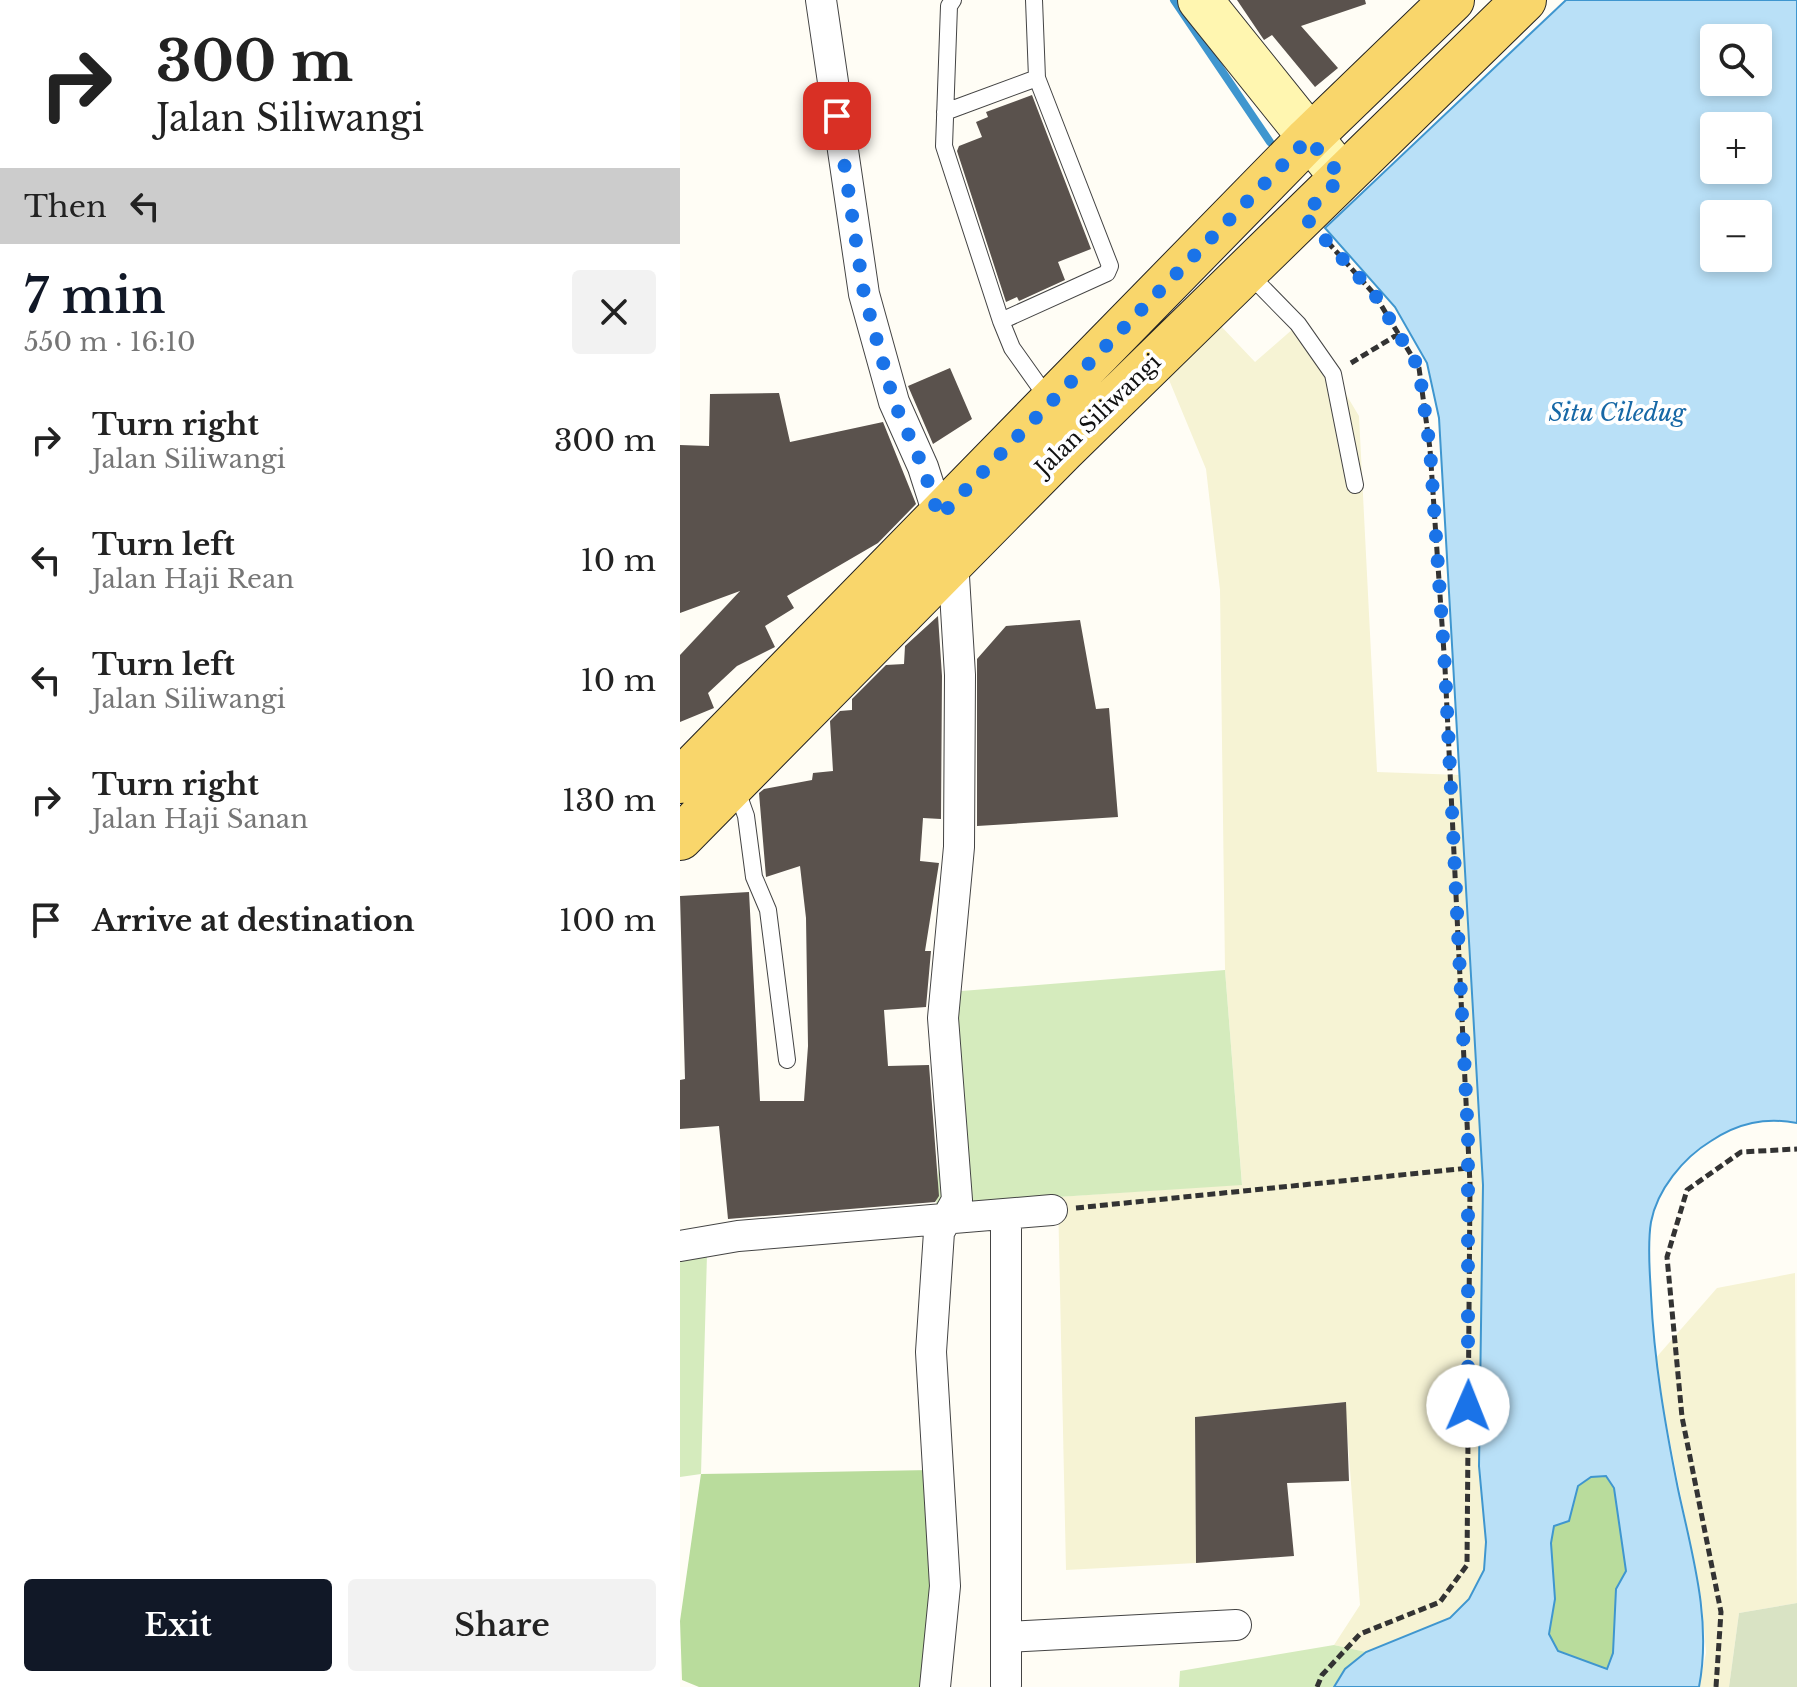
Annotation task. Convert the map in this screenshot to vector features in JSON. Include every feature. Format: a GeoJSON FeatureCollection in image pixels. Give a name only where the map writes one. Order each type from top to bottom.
{"type":"FeatureCollection","features":[{"type":"Feature","properties":{"kind":"main road","name":"Jalan Siliwangi"},"geometry":{"type":"LineString","coordinates":[[680,781],[1052,405],[1308,139],[1452,0]]}},
{"type":"Feature","properties":{"kind":"main road","name":"Jalan Siliwangi"},"geometry":{"type":"LineString","coordinates":[[680,838],[953,560],[1524,0]]}},
{"type":"Feature","properties":{"kind":"street"},"geometry":{"type":"LineString","coordinates":[[821,0],[864,294],[894,402],[923,467],[939,517]]}},
{"type":"Feature","properties":{"kind":"street"},"geometry":{"type":"LineString","coordinates":[[1200,0],[1308,139],[1342,177]]}},
{"type":"Feature","properties":{"kind":"street"},"geometry":{"type":"LineString","coordinates":[[935,1687],[945,1586],[931,1352],[939,1232],[957,1200],[943,1018],[960,801],[960,675],[953,560]]}},
{"type":"Feature","properties":{"kind":"street"},"geometry":{"type":"LineString","coordinates":[[680,1246],[738,1236],[1052,1210]]}},
{"type":"Feature","properties":{"kind":"street"},"geometry":{"type":"LineString","coordinates":[[1006,1215],[1006,1685]]}},
{"type":"Feature","properties":{"kind":"street"},"geometry":{"type":"LineString","coordinates":[[1006,1637],[1236,1625]]}},
{"type":"Feature","properties":{"kind":"lane"},"geometry":{"type":"LineString","coordinates":[[953,0],[949,6],[944,146],[1012,348],[1052,405]]}},
{"type":"Feature","properties":{"kind":"lane"},"geometry":{"type":"LineString","coordinates":[[1001,321],[1107,273],[1110,266],[1037,78],[1034,0]]}},
{"type":"Feature","properties":{"kind":"lane"},"geometry":{"type":"LineString","coordinates":[[945,112],[1037,78]]}},
{"type":"Feature","properties":{"kind":"lane"},"geometry":{"type":"LineString","coordinates":[[1246,271],[1298,324],[1333,374],[1355,485]]}},
{"type":"Feature","properties":{"kind":"lane"},"geometry":{"type":"LineString","coordinates":[[735,785],[746,816],[754,877],[768,910],[787,1060]]}},
{"type":"Feature","properties":{"kind":"path"},"geometry":{"type":"LineString","coordinates":[[1303,215],[1375,295],[1419,368],[1430,449],[1445,668],[1469,1168],[1467,1565],[1440,1602],[1360,1634],[1322,1675],[1317,1687]]}},
{"type":"Feature","properties":{"kind":"path"},"geometry":{"type":"LineString","coordinates":[[1333,374],[1400,333]]}},
{"type":"Feature","properties":{"kind":"path"},"geometry":{"type":"LineString","coordinates":[[1716,1687],[1721,1612],[1682,1417],[1667,1257],[1687,1190],[1741,1152],[1797,1149]]}},
{"type":"Feature","properties":{"kind":"path"},"geometry":{"type":"LineString","coordinates":[[1052,1210],[1469,1168]]}},
{"type":"Feature","properties":{"kind":"shaded area"},"geometry":{"type":"Polygon","coordinates":[[[1302,321],[1359,416],[1377,772],[1461,775],[1483,1185],[1479,1466],[1486,1542],[1484,1570],[1469,1599],[1450,1618],[1366,1652],[1334,1645],[1360,1605],[1345,1402],[1195,1417],[1196,1563],[1066,1570],[1058,1197],[1242,1184],[1225,970],[1220,590],[1206,469],[1162,363],[1219,324],[1255,362],[1302,321]]]}},
{"type":"Feature","properties":{"kind":"shaded area"},"geometry":{"type":"Polygon","coordinates":[[[1795,1273],[1797,1603],[1739,1613],[1729,1687],[1699,1687],[1706,1653],[1702,1603],[1654,1360],[1717,1288],[1795,1273]]]}},
{"type":"Feature","properties":{"kind":"green space"},"geometry":{"type":"Polygon","coordinates":[[[1225,970],[1242,1185],[936,1205],[949,992],[1225,970]]]}},
{"type":"Feature","properties":{"kind":"green space"},"geometry":{"type":"Polygon","coordinates":[[[707,1254],[701,1474],[680,1477],[680,1257],[707,1254]]]}},
{"type":"Feature","properties":{"kind":"green space"},"geometry":{"type":"Polygon","coordinates":[[[931,1470],[944,1593],[925,1687],[699,1687],[682,1680],[680,1621],[701,1474],[931,1470]]]}},
{"type":"Feature","properties":{"kind":"green space"},"geometry":{"type":"Polygon","coordinates":[[[1606,1476],[1614,1488],[1626,1571],[1616,1589],[1613,1653],[1607,1669],[1558,1651],[1549,1634],[1555,1599],[1551,1543],[1554,1526],[1569,1520],[1578,1486],[1591,1477],[1606,1476]]]}},
{"type":"Feature","properties":{"kind":"green space"},"geometry":{"type":"Polygon","coordinates":[[[1797,1603],[1797,1687],[1729,1687],[1739,1613],[1797,1603]]]}},
{"type":"Feature","properties":{"kind":"green space"},"geometry":{"type":"Polygon","coordinates":[[[1334,1645],[1366,1652],[1346,1669],[1334,1687],[1179,1687],[1180,1671],[1334,1645]]]}},
{"type":"Feature","properties":{"kind":"water","name":"Situ Ciledug"},"geometry":{"type":"Polygon","coordinates":[[[1566,0],[1797,0],[1797,1123],[1752,1123],[1731,1130],[1701,1148],[1681,1166],[1665,1187],[1654,1210],[1649,1240],[1652,1320],[1661,1392],[1702,1612],[1699,1687],[1334,1687],[1345,1669],[1366,1652],[1450,1618],[1469,1599],[1484,1570],[1486,1542],[1479,1466],[1483,1185],[1439,418],[1427,363],[1395,307],[1325,228],[1566,0]],[[1606,1476],[1591,1477],[1578,1486],[1569,1521],[1554,1526],[1551,1543],[1555,1599],[1549,1634],[1558,1651],[1607,1669],[1613,1653],[1616,1589],[1626,1571],[1614,1488],[1606,1476]]]}},
{"type":"Feature","properties":{"kind":"building"},"geometry":{"type":"Polygon","coordinates":[[[1237,0],[1365,0],[1366,4],[1301,26],[1338,68],[1315,87],[1272,35],[1264,40],[1237,0]]]}},
{"type":"Feature","properties":{"kind":"building"},"geometry":{"type":"Polygon","coordinates":[[[1032,95],[1091,249],[1058,262],[1065,280],[1019,301],[1017,297],[1006,302],[957,151],[959,146],[982,137],[976,122],[988,117],[986,112],[1032,95]]]}},
{"type":"Feature","properties":{"kind":"building"},"geometry":{"type":"Polygon","coordinates":[[[950,368],[972,419],[933,444],[908,386],[950,368]]]}},
{"type":"Feature","properties":{"kind":"building"},"geometry":{"type":"Polygon","coordinates":[[[779,393],[790,442],[883,422],[916,504],[878,543],[787,596],[794,608],[765,626],[775,647],[737,666],[708,693],[714,708],[680,722],[680,655],[740,591],[680,613],[680,445],[709,446],[710,394],[779,393]]]}},
{"type":"Feature","properties":{"kind":"building"},"geometry":{"type":"Polygon","coordinates":[[[938,616],[942,676],[941,819],[923,818],[920,861],[939,863],[925,951],[931,951],[926,1007],[884,1010],[888,1066],[929,1065],[939,1196],[935,1202],[728,1219],[719,1126],[680,1129],[680,1080],[685,1079],[680,896],[749,892],[760,1101],[804,1101],[808,1046],[806,918],[800,866],[766,877],[759,793],[764,789],[812,780],[813,773],[833,771],[830,721],[840,711],[852,710],[852,699],[886,665],[904,664],[905,646],[938,616]]]}},
{"type":"Feature","properties":{"kind":"building"},"geometry":{"type":"Polygon","coordinates":[[[1080,620],[1096,709],[1109,708],[1118,817],[977,826],[977,659],[1006,626],[1080,620]]]}},
{"type":"Feature","properties":{"kind":"building"},"geometry":{"type":"Polygon","coordinates":[[[1346,1402],[1349,1481],[1287,1483],[1294,1556],[1196,1563],[1195,1417],[1346,1402]]]}},
{"type":"Feature","properties":{"kind":"waterway"},"geometry":{"type":"LineString","coordinates":[[1174,0],[1270,142]]}},
{"type":"Feature","properties":{"kind":"route"},"geometry":{"type":"LineString","coordinates":[[837,116],[864,294],[894,402],[923,467],[939,517],[1052,405],[1308,139],[1342,177],[1303,215],[1375,295],[1419,368],[1430,449],[1445,668],[1470,1184],[1468,1406]]}}]}
